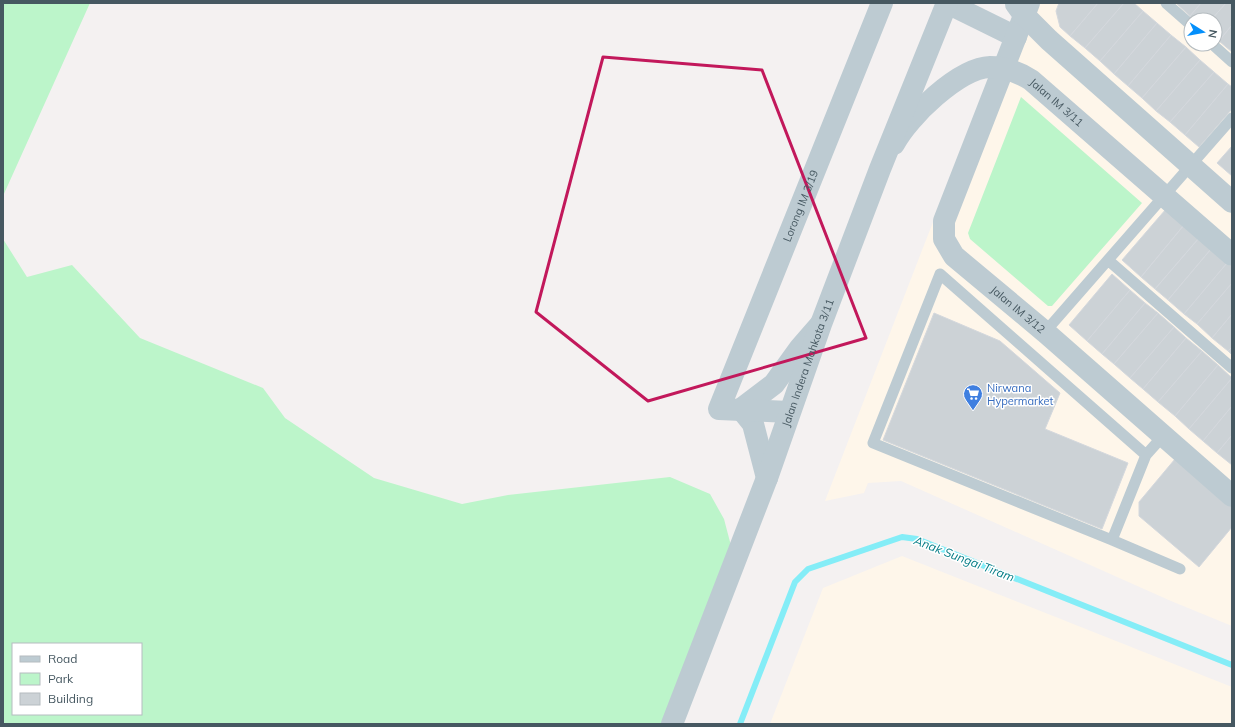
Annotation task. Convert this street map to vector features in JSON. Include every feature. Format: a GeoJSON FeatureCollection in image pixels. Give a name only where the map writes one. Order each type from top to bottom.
{"type":"FeatureCollection","features":[{"type":"Feature","properties":{"kind":"street","name":"Lorong IM 3/19"},"geometry":{"type":"LineString","coordinates":[[741,409],[719,409],[882,3]]}},
{"type":"Feature","properties":{"kind":"street"},"geometry":{"type":"LineString","coordinates":[[947,3],[1016,37]]}},
{"type":"Feature","properties":{"kind":"street","name":"Jalan Indera Mahkota 3/11"},"geometry":{"type":"LineString","coordinates":[[672,724],[766,478],[821,324],[880,169],[947,3]]}},
{"type":"Feature","properties":{"kind":"street"},"geometry":{"type":"LineString","coordinates":[[1023,7],[1049,40],[1232,202]]}},
{"type":"Feature","properties":{"kind":"street","name":"Jalan IM 3/12"},"geometry":{"type":"LineString","coordinates":[[1023,7],[1016,37],[944,221],[944,239],[954,256],[1045,332],[1232,496]]}},
{"type":"Feature","properties":{"kind":"street","name":"Jalan IM 3/11"},"geometry":{"type":"LineString","coordinates":[[880,169],[898,136],[918,113],[942,91],[975,70],[989,67],[1004,68],[1018,72],[1031,80],[1232,255]]}},
{"type":"Feature","properties":{"kind":"street"},"geometry":{"type":"LineString","coordinates":[[741,409],[774,384],[800,348],[821,324]]}},
{"type":"Feature","properties":{"kind":"street"},"geometry":{"type":"LineString","coordinates":[[741,409],[790,412]]}},
{"type":"Feature","properties":{"kind":"street"},"geometry":{"type":"LineString","coordinates":[[741,409],[753,424],[766,478]]}},
{"type":"Feature","properties":{"kind":"lane"},"geometry":{"type":"LineString","coordinates":[[1166,3],[1183,18]]}},
{"type":"Feature","properties":{"kind":"lane"},"geometry":{"type":"LineString","coordinates":[[1221,52],[1232,62]]}},
{"type":"Feature","properties":{"kind":"lane"},"geometry":{"type":"LineString","coordinates":[[1045,332],[1232,118]]}},
{"type":"Feature","properties":{"kind":"lane"},"geometry":{"type":"LineString","coordinates":[[1108,260],[1232,368]]}},
{"type":"Feature","properties":{"kind":"lane"},"geometry":{"type":"LineString","coordinates":[[1146,455],[940,274],[873,443],[1180,568]]}},
{"type":"Feature","properties":{"kind":"lane"},"geometry":{"type":"LineString","coordinates":[[1112,540],[1146,455],[1163,436]]}},
{"type":"Feature","properties":{"kind":"highlighted area"},"geometry":{"type":"Polygon","coordinates":[[[603,57],[762,70],[866,338],[648,401],[536,312],[603,57]]]}},
{"type":"Feature","properties":{"kind":"shaded area"},"geometry":{"type":"Polygon","coordinates":[[[1020,3],[1232,3],[1232,626],[1171,601],[901,481],[868,483],[864,493],[825,501],[1020,3]]]}},
{"type":"Feature","properties":{"kind":"shaded area"},"geometry":{"type":"Polygon","coordinates":[[[902,556],[1232,687],[1232,724],[770,724],[823,588],[902,556]]]}},
{"type":"Feature","properties":{"kind":"green space"},"geometry":{"type":"Polygon","coordinates":[[[3,3],[90,3],[3,196],[3,3]]]}},
{"type":"Feature","properties":{"kind":"green space"},"geometry":{"type":"Polygon","coordinates":[[[1021,97],[1142,203],[1052,306],[1048,306],[970,239],[968,233],[1021,97]]]}},
{"type":"Feature","properties":{"kind":"green space"},"geometry":{"type":"Polygon","coordinates":[[[3,239],[27,277],[72,265],[140,338],[263,388],[285,418],[374,478],[462,504],[508,495],[670,477],[710,494],[724,519],[735,561],[671,724],[3,724],[3,239]]]}},
{"type":"Feature","properties":{"kind":"building"},"geometry":{"type":"Polygon","coordinates":[[[1059,3],[1098,3],[1070,36],[1060,27],[1056,11],[1059,3]]]}},
{"type":"Feature","properties":{"kind":"building"},"geometry":{"type":"Polygon","coordinates":[[[1098,3],[1124,3],[1085,48],[1070,36],[1098,3]]]}},
{"type":"Feature","properties":{"kind":"building"},"geometry":{"type":"Polygon","coordinates":[[[1124,3],[1134,3],[1143,11],[1100,61],[1085,48],[1124,3]]]}},
{"type":"Feature","properties":{"kind":"building"},"geometry":{"type":"Polygon","coordinates":[[[1176,3],[1201,3],[1193,12],[1186,12],[1176,3]]]}},
{"type":"Feature","properties":{"kind":"building"},"geometry":{"type":"Polygon","coordinates":[[[1201,3],[1226,3],[1218,12],[1193,12],[1201,3]]]}},
{"type":"Feature","properties":{"kind":"building"},"geometry":{"type":"Polygon","coordinates":[[[1226,3],[1232,3],[1232,25],[1223,36],[1223,12],[1218,12],[1226,3]]]}},
{"type":"Feature","properties":{"kind":"building"},"geometry":{"type":"Polygon","coordinates":[[[1143,11],[1157,23],[1114,74],[1100,61],[1143,11]]]}},
{"type":"Feature","properties":{"kind":"building"},"geometry":{"type":"Polygon","coordinates":[[[1157,23],[1171,35],[1128,86],[1114,74],[1157,23]]]}},
{"type":"Feature","properties":{"kind":"building"},"geometry":{"type":"Polygon","coordinates":[[[1232,25],[1232,52],[1223,44],[1223,36],[1232,25]]]}},
{"type":"Feature","properties":{"kind":"building"},"geometry":{"type":"Polygon","coordinates":[[[1171,35],[1183,45],[1183,50],[1142,98],[1128,86],[1171,35]]]}},
{"type":"Feature","properties":{"kind":"building"},"geometry":{"type":"Polygon","coordinates":[[[1183,50],[1183,52],[1191,52],[1200,60],[1156,111],[1142,98],[1183,50]]]}},
{"type":"Feature","properties":{"kind":"building"},"geometry":{"type":"Polygon","coordinates":[[[1200,60],[1214,72],[1170,122],[1156,111],[1200,60]]]}},
{"type":"Feature","properties":{"kind":"building"},"geometry":{"type":"Polygon","coordinates":[[[1214,72],[1228,84],[1185,135],[1170,122],[1214,72]]]}},
{"type":"Feature","properties":{"kind":"building"},"geometry":{"type":"Polygon","coordinates":[[[1228,84],[1232,87],[1232,109],[1199,147],[1185,135],[1228,84]]]}},
{"type":"Feature","properties":{"kind":"building"},"geometry":{"type":"Polygon","coordinates":[[[1232,146],[1232,176],[1217,163],[1232,146]]]}},
{"type":"Feature","properties":{"kind":"building"},"geometry":{"type":"Polygon","coordinates":[[[1166,209],[1184,225],[1141,277],[1122,260],[1166,209]]]}},
{"type":"Feature","properties":{"kind":"building"},"geometry":{"type":"Polygon","coordinates":[[[1184,225],[1199,238],[1155,289],[1141,277],[1184,225]]]}},
{"type":"Feature","properties":{"kind":"building"},"geometry":{"type":"Polygon","coordinates":[[[1199,238],[1211,249],[1168,300],[1155,289],[1199,238]]]}},
{"type":"Feature","properties":{"kind":"building"},"geometry":{"type":"Polygon","coordinates":[[[1211,249],[1227,263],[1184,314],[1168,300],[1211,249]]]}},
{"type":"Feature","properties":{"kind":"building"},"geometry":{"type":"Polygon","coordinates":[[[1227,263],[1232,267],[1232,283],[1197,324],[1184,314],[1227,263]]]}},
{"type":"Feature","properties":{"kind":"building"},"geometry":{"type":"Polygon","coordinates":[[[1112,274],[1130,290],[1087,341],[1069,325],[1112,274]]]}},
{"type":"Feature","properties":{"kind":"building"},"geometry":{"type":"Polygon","coordinates":[[[1232,283],[1232,314],[1212,338],[1197,324],[1232,283]]]}},
{"type":"Feature","properties":{"kind":"building"},"geometry":{"type":"Polygon","coordinates":[[[1130,290],[1145,303],[1102,354],[1087,341],[1130,290]]]}},
{"type":"Feature","properties":{"kind":"building"},"geometry":{"type":"Polygon","coordinates":[[[1145,303],[1158,313],[1114,364],[1102,354],[1145,303]]]}},
{"type":"Feature","properties":{"kind":"building","name":"Nirwana Hypermarket"},"geometry":{"type":"Polygon","coordinates":[[[934,313],[1000,341],[1060,393],[1045,429],[1128,463],[1102,529],[883,440],[934,313]]]}},
{"type":"Feature","properties":{"kind":"building"},"geometry":{"type":"Polygon","coordinates":[[[1158,313],[1174,327],[1130,378],[1114,364],[1158,313]]]}},
{"type":"Feature","properties":{"kind":"building"},"geometry":{"type":"Polygon","coordinates":[[[1232,314],[1232,347],[1228,351],[1212,338],[1232,314]]]}},
{"type":"Feature","properties":{"kind":"building"},"geometry":{"type":"Polygon","coordinates":[[[1174,327],[1186,338],[1143,389],[1130,378],[1174,327]]]}},
{"type":"Feature","properties":{"kind":"building"},"geometry":{"type":"Polygon","coordinates":[[[1186,338],[1202,351],[1158,402],[1143,389],[1186,338]]]}},
{"type":"Feature","properties":{"kind":"building"},"geometry":{"type":"Polygon","coordinates":[[[1232,347],[1232,355],[1228,351],[1232,347]]]}},
{"type":"Feature","properties":{"kind":"building"},"geometry":{"type":"Polygon","coordinates":[[[1202,351],[1218,365],[1175,416],[1158,402],[1202,351]]]}},
{"type":"Feature","properties":{"kind":"building"},"geometry":{"type":"Polygon","coordinates":[[[1218,365],[1232,378],[1189,429],[1175,416],[1218,365]]]}},
{"type":"Feature","properties":{"kind":"building"},"geometry":{"type":"Polygon","coordinates":[[[1232,378],[1232,406],[1203,441],[1189,429],[1232,378]]]}},
{"type":"Feature","properties":{"kind":"building"},"geometry":{"type":"Polygon","coordinates":[[[1232,406],[1232,435],[1217,453],[1203,441],[1232,406]]]}},
{"type":"Feature","properties":{"kind":"building"},"geometry":{"type":"Polygon","coordinates":[[[1232,435],[1232,465],[1217,453],[1232,435]]]}},
{"type":"Feature","properties":{"kind":"building"},"geometry":{"type":"Polygon","coordinates":[[[1175,459],[1232,507],[1232,527],[1199,567],[1139,516],[1139,502],[1175,459]]]}},
{"type":"Feature","properties":{"kind":"waterway","name":"Anak Sungai Tiram"},"geometry":{"type":"LineString","coordinates":[[740,724],[795,582],[808,569],[902,537],[917,539],[1232,665]]}},
{"type":"Feature","properties":{"kind":"place","name":"Nirwana Hypermarket"},"geometry":{"type":"Point","coordinates":[973,411]}}]}
